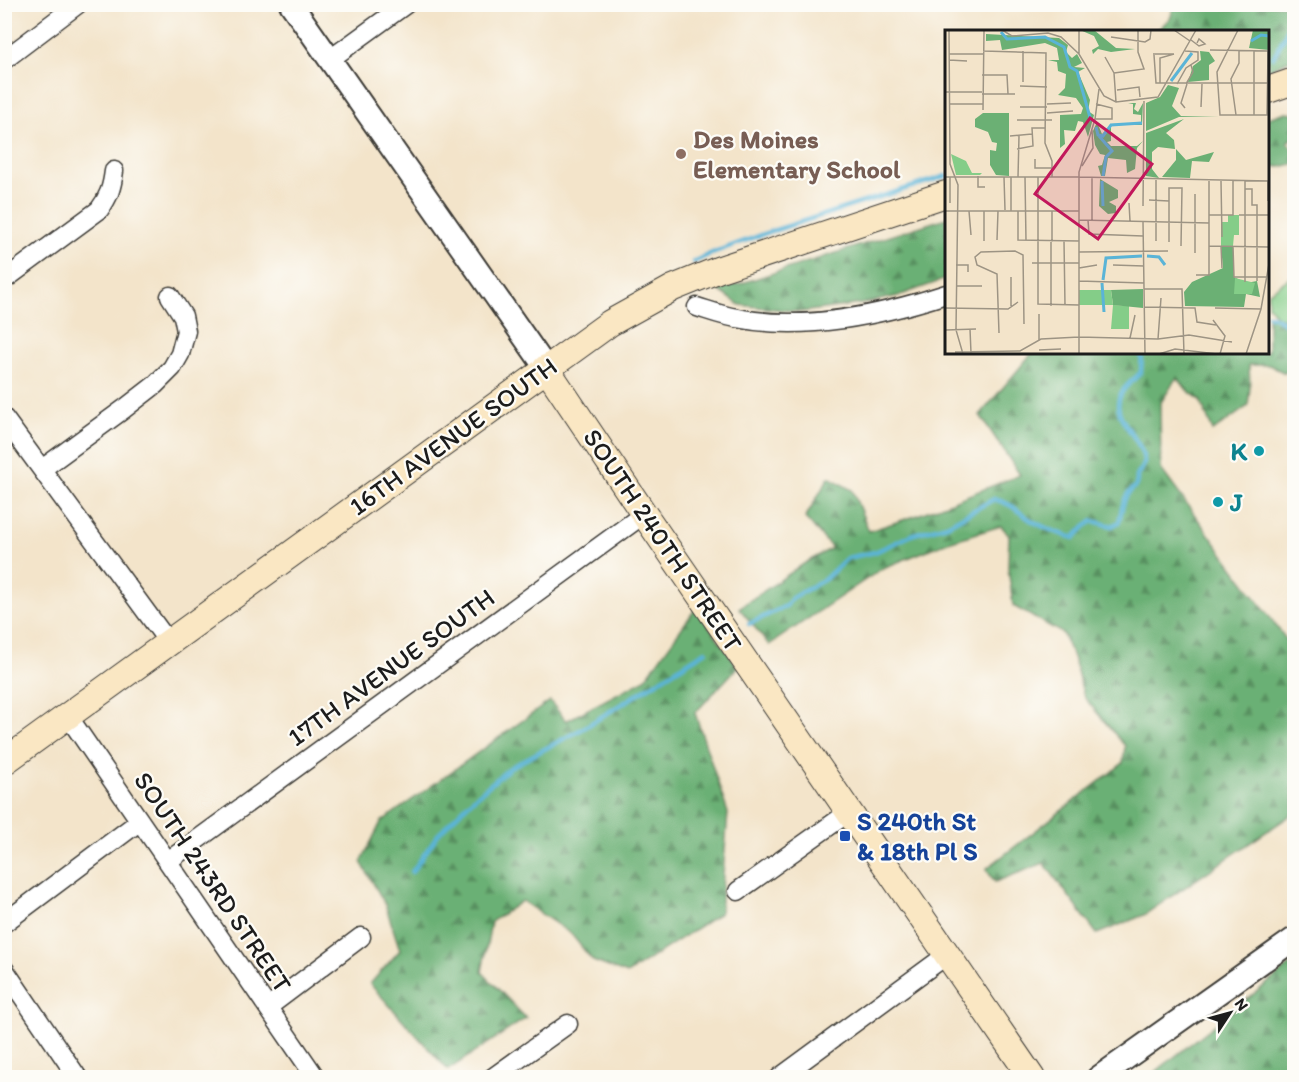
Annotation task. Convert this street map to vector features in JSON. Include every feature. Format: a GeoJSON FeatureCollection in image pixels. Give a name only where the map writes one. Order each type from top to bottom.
{"type":"FeatureCollection","features":[{"type":"Feature","properties":{"kind":"main road"},"geometry":{"type":"LineString","coordinates":[[1269,90],[1294,81]]}},
{"type":"Feature","properties":{"kind":"main road","name":"16TH AVENUE SOUTH"},"geometry":{"type":"LineString","coordinates":[[4,762],[610,323],[674,288],[758,255],[945,194]]}},
{"type":"Feature","properties":{"kind":"main road","name":"SOUTH 240TH STREET"},"geometry":{"type":"LineString","coordinates":[[546,368],[1032,1077]]}},
{"type":"Feature","properties":{"kind":"street"},"geometry":{"type":"LineString","coordinates":[[4,60],[78,4]]}},
{"type":"Feature","properties":{"kind":"street","name":"SOUTH 240TH STREET"},"geometry":{"type":"LineString","coordinates":[[291,4],[546,368]]}},
{"type":"Feature","properties":{"kind":"street"},"geometry":{"type":"LineString","coordinates":[[329,60],[406,4]]}},
{"type":"Feature","properties":{"kind":"street"},"geometry":{"type":"LineString","coordinates":[[4,280],[99,210],[108,198],[114,171]]}},
{"type":"Feature","properties":{"kind":"street"},"geometry":{"type":"LineString","coordinates":[[697,307],[737,319],[806,322],[864,315],[945,294]]}},
{"type":"Feature","properties":{"kind":"street"},"geometry":{"type":"LineString","coordinates":[[42,469],[155,386],[172,368],[180,354],[186,331],[183,316],[170,296]]}},
{"type":"Feature","properties":{"kind":"street"},"geometry":{"type":"LineString","coordinates":[[4,418],[169,644]]}},
{"type":"Feature","properties":{"kind":"street","name":"17TH AVENUE SOUTH"},"geometry":{"type":"LineString","coordinates":[[168,861],[644,514]]}},
{"type":"Feature","properties":{"kind":"street","name":"SOUTH 243RD STREET"},"geometry":{"type":"LineString","coordinates":[[68,716],[316,1077]]}},
{"type":"Feature","properties":{"kind":"street"},"geometry":{"type":"LineString","coordinates":[[738,891],[849,812]]}},
{"type":"Feature","properties":{"kind":"street"},"geometry":{"type":"LineString","coordinates":[[4,923],[140,821]]}},
{"type":"Feature","properties":{"kind":"street"},"geometry":{"type":"LineString","coordinates":[[267,1007],[361,937]]}},
{"type":"Feature","properties":{"kind":"street"},"geometry":{"type":"LineString","coordinates":[[1098,1077],[1294,939]]}},
{"type":"Feature","properties":{"kind":"street"},"geometry":{"type":"LineString","coordinates":[[779,1077],[948,954]]}},
{"type":"Feature","properties":{"kind":"street"},"geometry":{"type":"LineString","coordinates":[[4,969],[78,1077]]}},
{"type":"Feature","properties":{"kind":"street"},"geometry":{"type":"LineString","coordinates":[[492,1077],[568,1024]]}},
{"type":"Feature","properties":{"kind":"green space"},"geometry":{"type":"Polygon","coordinates":[[[1173,5],[1294,5],[1294,58],[1269,70],[1269,30],[1158,30],[1171,17],[1173,5]]]}},
{"type":"Feature","properties":{"kind":"green space"},"geometry":{"type":"Polygon","coordinates":[[[1286,112],[1294,113],[1294,138],[1287,142],[1294,150],[1294,164],[1279,167],[1269,165],[1269,118],[1286,112]]]}},
{"type":"Feature","properties":{"kind":"green space"},"geometry":{"type":"Polygon","coordinates":[[[945,218],[945,279],[898,296],[861,304],[801,312],[740,305],[717,289],[945,218]]]}},
{"type":"Feature","properties":{"kind":"green space"},"geometry":{"type":"Polygon","coordinates":[[[1294,275],[1294,321],[1277,317],[1269,306],[1269,292],[1294,275]]]}},
{"type":"Feature","properties":{"kind":"green space"},"geometry":{"type":"Polygon","coordinates":[[[1269,317],[1294,324],[1294,366],[1285,373],[1269,365],[1249,365],[1248,406],[1213,431],[1200,400],[1187,390],[1177,377],[1160,404],[1161,469],[1294,650],[1294,813],[1144,915],[1097,934],[1044,863],[995,882],[986,869],[1123,763],[1125,746],[1084,697],[1073,657],[1062,633],[1013,606],[1008,568],[1009,535],[1001,526],[948,542],[883,568],[769,645],[739,608],[805,563],[832,548],[805,518],[829,477],[852,490],[869,531],[915,516],[1020,475],[980,415],[1031,354],[1269,354],[1269,317]]]}},
{"type":"Feature","properties":{"kind":"green space"},"geometry":{"type":"Polygon","coordinates":[[[696,608],[738,667],[695,713],[728,813],[720,913],[627,974],[593,961],[571,934],[522,901],[491,922],[482,972],[526,1018],[448,1070],[370,984],[400,950],[385,904],[361,862],[381,822],[550,701],[566,721],[645,679],[696,608]]]}},
{"type":"Feature","properties":{"kind":"green space"},"geometry":{"type":"Polygon","coordinates":[[[1294,962],[1294,1061],[1289,1077],[1149,1077],[1294,962]]]}},
{"type":"Feature","properties":{"kind":"waterway"},"geometry":{"type":"LineString","coordinates":[[1273,58],[1285,35],[1294,9]]}},
{"type":"Feature","properties":{"kind":"waterway"},"geometry":{"type":"LineString","coordinates":[[694,262],[769,232],[945,176]]}},
{"type":"Feature","properties":{"kind":"waterway"},"geometry":{"type":"LineString","coordinates":[[1269,315],[1294,326]]}},
{"type":"Feature","properties":{"kind":"waterway"},"geometry":{"type":"LineString","coordinates":[[749,624],[786,606],[792,598],[825,579],[847,558],[875,552],[914,534],[947,525],[994,499],[1012,506],[1039,525],[1074,538],[1093,521],[1112,526],[1119,522],[1125,498],[1136,485],[1137,476],[1144,464],[1139,445],[1122,419],[1118,401],[1124,389],[1141,372],[1142,354]]}},
{"type":"Feature","properties":{"kind":"waterway"},"geometry":{"type":"LineString","coordinates":[[412,872],[439,833],[473,799],[511,767],[582,729],[706,651]]}},
{"type":"Feature","properties":{"kind":"place","name":"Des Moines Elementary School"},"geometry":{"type":"Point","coordinates":[681,154]}},
{"type":"Feature","properties":{"kind":"place","name":"K"},"geometry":{"type":"Point","coordinates":[1259,451]}},
{"type":"Feature","properties":{"kind":"place","name":"J"},"geometry":{"type":"Point","coordinates":[1218,502]}},
{"type":"Feature","properties":{"kind":"place","name":"S 240th St & 18th Pl S"},"geometry":{"type":"Point","coordinates":[845,836]}}]}
